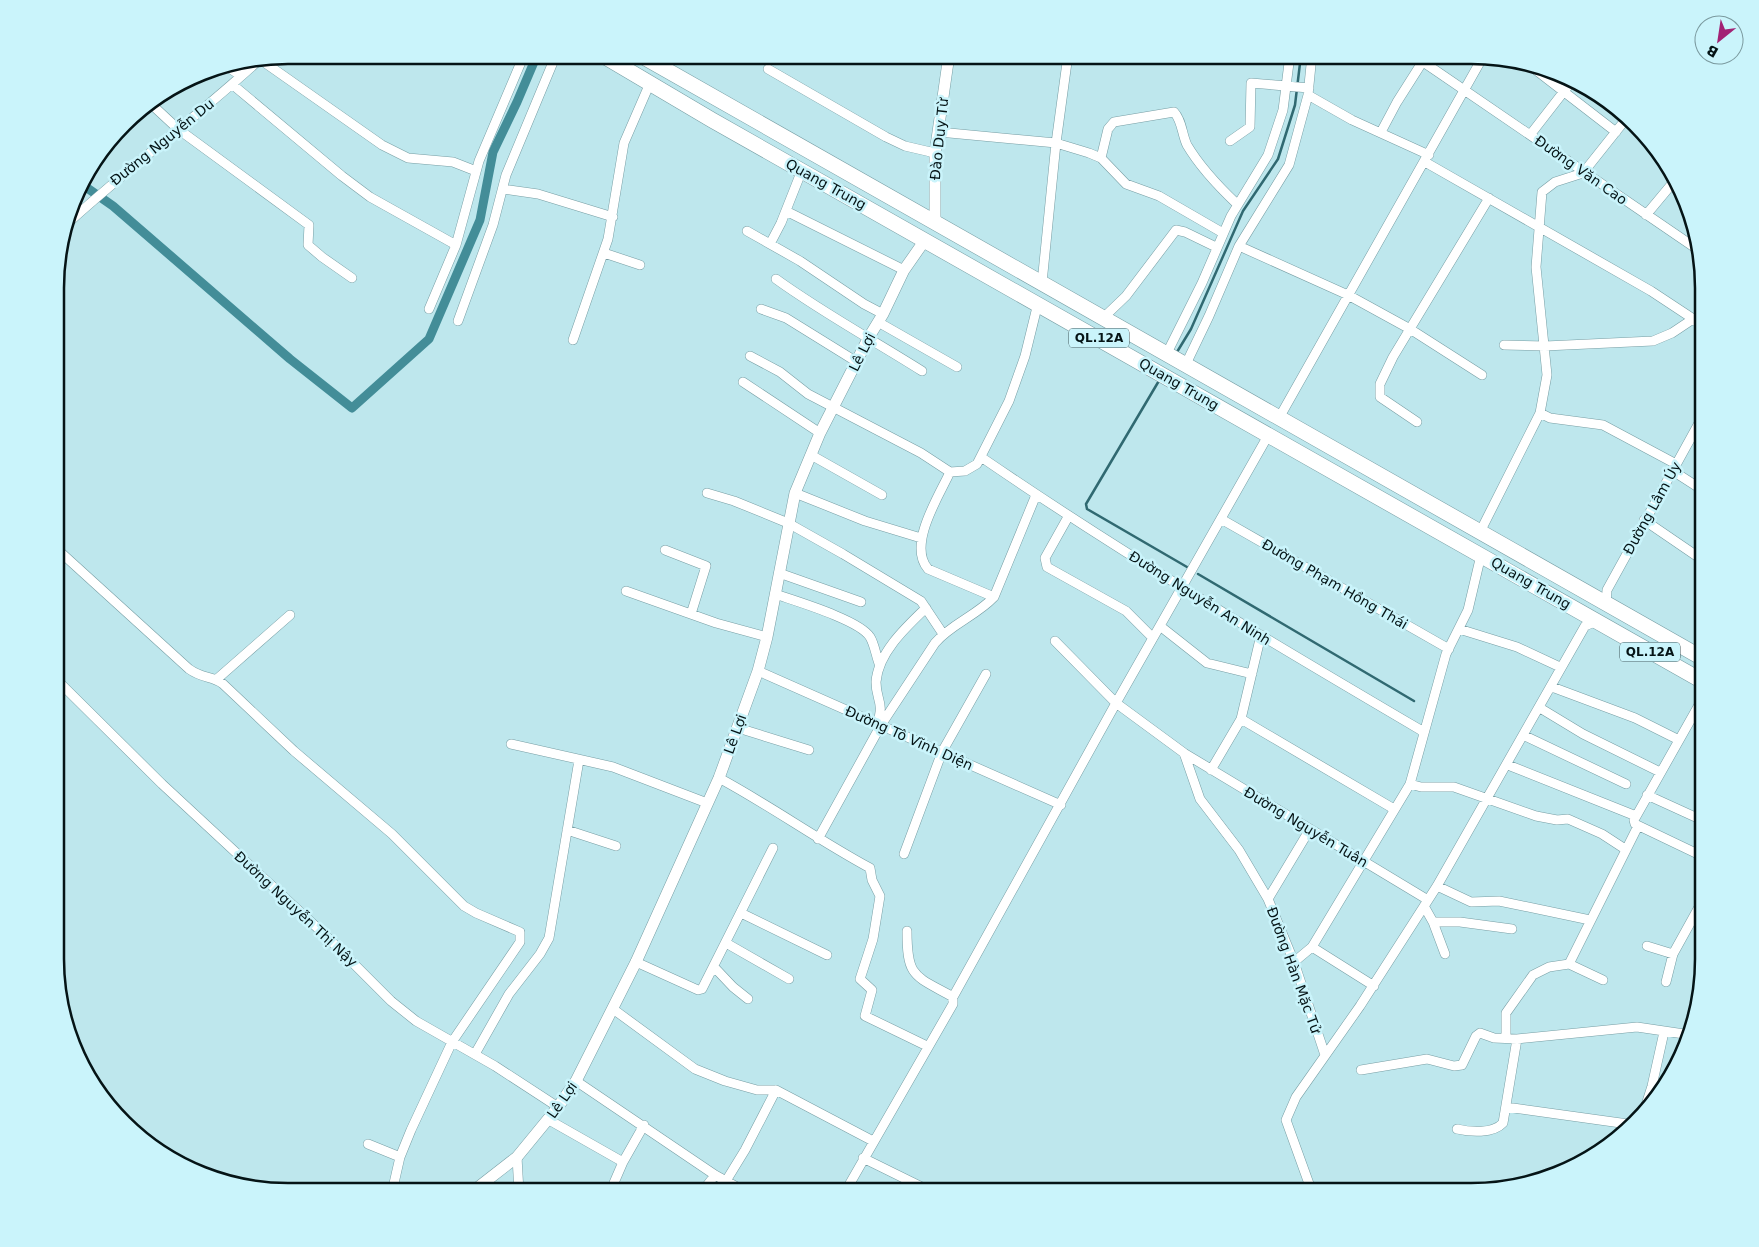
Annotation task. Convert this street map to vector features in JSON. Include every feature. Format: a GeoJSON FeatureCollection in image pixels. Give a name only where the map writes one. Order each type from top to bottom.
{"type":"FeatureCollection","features":[{"type":"Feature","properties":{"kind":"highway","name":"Quang Trung"},"geometry":{"type":"LineString","coordinates":[[617,64],[712,120],[1695,677]]}},
{"type":"Feature","properties":{"kind":"highway","name":"Quang Trung"},"geometry":{"type":"LineString","coordinates":[[655,64],[722,104],[1042,283],[1695,654]]}},
{"type":"Feature","properties":{"kind":"highway"},"geometry":{"type":"LineString","coordinates":[[712,120],[722,104]]}},
{"type":"Feature","properties":{"kind":"highway"},"geometry":{"type":"LineString","coordinates":[[925,240],[935,223]]}},
{"type":"Feature","properties":{"kind":"highway"},"geometry":{"type":"LineString","coordinates":[[1093,335],[1103,318]]}},
{"type":"Feature","properties":{"kind":"highway"},"geometry":{"type":"LineString","coordinates":[[1140,362],[1150,345]]}},
{"type":"Feature","properties":{"kind":"highway"},"geometry":{"type":"LineString","coordinates":[[1182,386],[1189,368]]}},
{"type":"Feature","properties":{"kind":"highway"},"geometry":{"type":"LineString","coordinates":[[1269,434],[1279,418]]}},
{"type":"Feature","properties":{"kind":"highway"},"geometry":{"type":"LineString","coordinates":[[1597,621],[1606,604]]}},
{"type":"Feature","properties":{"kind":"street"},"geometry":{"type":"LineString","coordinates":[[429,309],[467,214],[476,171],[520,64]]}},
{"type":"Feature","properties":{"kind":"street"},"geometry":{"type":"LineString","coordinates":[[458,321],[494,225],[513,158],[552,64]]}},
{"type":"Feature","properties":{"kind":"street","name":"Đào Duy Từ"},"geometry":{"type":"LineString","coordinates":[[935,223],[936,153],[948,64]]}},
{"type":"Feature","properties":{"kind":"street"},"geometry":{"type":"LineString","coordinates":[[1042,283],[1056,144],[1067,64]]}},
{"type":"Feature","properties":{"kind":"street"},"geometry":{"type":"LineString","coordinates":[[1166,354],[1202,283],[1223,233],[1238,204],[1268,156],[1280,123],[1289,85],[1290,64]]}},
{"type":"Feature","properties":{"kind":"street"},"geometry":{"type":"LineString","coordinates":[[1189,368],[1239,246],[1289,165],[1310,64]]}},
{"type":"Feature","properties":{"kind":"street"},"geometry":{"type":"LineString","coordinates":[[1381,132],[1396,102],[1421,64]]}},
{"type":"Feature","properties":{"kind":"street","name":"Đường Văn Cao"},"geometry":{"type":"LineString","coordinates":[[1427,64],[1583,173],[1691,245]]}},
{"type":"Feature","properties":{"kind":"street"},"geometry":{"type":"LineString","coordinates":[[1279,418],[1479,64]]}},
{"type":"Feature","properties":{"kind":"street"},"geometry":{"type":"LineString","coordinates":[[265,65],[382,145],[408,158],[453,162],[476,171]]}},
{"type":"Feature","properties":{"kind":"street","name":"Đường Nguyễn Du"},"geometry":{"type":"LineString","coordinates":[[76,216],[103,190],[233,85],[252,67]]}},
{"type":"Feature","properties":{"kind":"street"},"geometry":{"type":"LineString","coordinates":[[768,69],[897,143],[936,153]]}},
{"type":"Feature","properties":{"kind":"street"},"geometry":{"type":"LineString","coordinates":[[233,70],[242,76]]}},
{"type":"Feature","properties":{"kind":"street"},"geometry":{"type":"LineString","coordinates":[[1544,76],[1616,132]]}},
{"type":"Feature","properties":{"kind":"street"},"geometry":{"type":"LineString","coordinates":[[573,340],[604,253],[623,148],[650,83]]}},
{"type":"Feature","properties":{"kind":"street"},"geometry":{"type":"LineString","coordinates":[[1230,141],[1250,127],[1251,83],[1289,85],[1306,90],[1341,114],[1381,132],[1427,158],[1489,198],[1651,291],[1693,319],[1672,333],[1653,341],[1546,346],[1504,345]]}},
{"type":"Feature","properties":{"kind":"street"},"geometry":{"type":"LineString","coordinates":[[233,85],[298,141],[370,197],[456,245]]}},
{"type":"Feature","properties":{"kind":"street"},"geometry":{"type":"LineString","coordinates":[[1530,135],[1568,86]]}},
{"type":"Feature","properties":{"kind":"street"},"geometry":{"type":"LineString","coordinates":[[155,107],[178,128],[310,225],[308,245],[352,278]]}},
{"type":"Feature","properties":{"kind":"street"},"geometry":{"type":"LineString","coordinates":[[1101,158],[1108,129],[1114,122],[1174,112],[1187,145],[1218,186],[1238,204]]}},
{"type":"Feature","properties":{"kind":"street"},"geometry":{"type":"LineString","coordinates":[[1480,532],[1540,413],[1547,375],[1546,346],[1536,267],[1541,197],[1545,188],[1583,173],[1623,123]]}},
{"type":"Feature","properties":{"kind":"street"},"geometry":{"type":"LineString","coordinates":[[939,132],[1056,144],[1101,158],[1126,184],[1159,196],[1223,233]]}},
{"type":"Feature","properties":{"kind":"street"},"geometry":{"type":"LineString","coordinates":[[770,244],[786,211],[802,170]]}},
{"type":"Feature","properties":{"kind":"street"},"geometry":{"type":"LineString","coordinates":[[1646,215],[1670,186]]}},
{"type":"Feature","properties":{"kind":"street"},"geometry":{"type":"LineString","coordinates":[[503,189],[538,194],[612,217]]}},
{"type":"Feature","properties":{"kind":"street"},"geometry":{"type":"LineString","coordinates":[[1417,422],[1380,397],[1378,392],[1380,384],[1410,329],[1489,198]]}},
{"type":"Feature","properties":{"kind":"street"},"geometry":{"type":"LineString","coordinates":[[786,211],[904,270]]}},
{"type":"Feature","properties":{"kind":"street"},"geometry":{"type":"LineString","coordinates":[[747,230],[864,304],[881,318],[956,367]]}},
{"type":"Feature","properties":{"kind":"street"},"geometry":{"type":"LineString","coordinates":[[1103,318],[1126,296],[1176,230],[1185,232],[1216,247]]}},
{"type":"Feature","properties":{"kind":"street","name":"Lê Lợi"},"geometry":{"type":"LineString","coordinates":[[484,1183],[517,1157],[548,1120],[576,1081],[636,962],[719,778],[758,671],[767,637],[795,493],[820,433],[881,318],[904,270],[925,240]]}},
{"type":"Feature","properties":{"kind":"street"},"geometry":{"type":"LineString","coordinates":[[1239,246],[1348,295],[1410,329],[1482,375]]}},
{"type":"Feature","properties":{"kind":"street"},"geometry":{"type":"LineString","coordinates":[[604,253],[640,265]]}},
{"type":"Feature","properties":{"kind":"street"},"geometry":{"type":"LineString","coordinates":[[776,279],[831,318],[869,338],[922,371]]}},
{"type":"Feature","properties":{"kind":"street"},"geometry":{"type":"LineString","coordinates":[[750,356],[768,364],[808,394],[915,450],[950,472],[970,470],[981,457],[1014,389],[1038,303]]}},
{"type":"Feature","properties":{"kind":"street"},"geometry":{"type":"LineString","coordinates":[[761,309],[786,318],[857,362]]}},
{"type":"Feature","properties":{"kind":"street"},"geometry":{"type":"LineString","coordinates":[[743,382],[820,433]]}},
{"type":"Feature","properties":{"kind":"street"},"geometry":{"type":"LineString","coordinates":[[1540,413],[1550,418],[1602,425],[1674,468],[1695,484]]}},
{"type":"Feature","properties":{"kind":"street","name":"Đường Lâm Úy"},"geometry":{"type":"LineString","coordinates":[[1606,604],[1607,590],[1695,430]]}},
{"type":"Feature","properties":{"kind":"street"},"geometry":{"type":"LineString","coordinates":[[850,1183],[926,1046],[952,1004],[953,997],[1116,703],[1269,434]]}},
{"type":"Feature","properties":{"kind":"street"},"geometry":{"type":"LineString","coordinates":[[811,455],[882,495]]}},
{"type":"Feature","properties":{"kind":"street","name":"Đường Nguyễn An Ninh"},"geometry":{"type":"LineString","coordinates":[[981,457],[1068,517],[1260,636],[1424,732]]}},
{"type":"Feature","properties":{"kind":"street"},"geometry":{"type":"LineString","coordinates":[[950,472],[921,538],[923,562],[928,569],[994,597]]}},
{"type":"Feature","properties":{"kind":"street"},"geometry":{"type":"LineString","coordinates":[[795,493],[871,524],[921,538]]}},
{"type":"Feature","properties":{"kind":"street"},"geometry":{"type":"LineString","coordinates":[[707,494],[734,501],[788,523],[912,595],[926,608],[943,634]]}},
{"type":"Feature","properties":{"kind":"street"},"geometry":{"type":"LineString","coordinates":[[818,839],[879,724],[943,634],[982,610],[994,597],[1036,495]]}},
{"type":"Feature","properties":{"kind":"street"},"geometry":{"type":"LineString","coordinates":[[1068,517],[1046,558],[1047,566],[1126,611],[1153,638]]}},
{"type":"Feature","properties":{"kind":"street","name":"Đường Phạm Hồng Thái"},"geometry":{"type":"LineString","coordinates":[[1221,519],[1449,649]]}},
{"type":"Feature","properties":{"kind":"street"},"geometry":{"type":"LineString","coordinates":[[1644,520],[1695,555]]}},
{"type":"Feature","properties":{"kind":"street"},"geometry":{"type":"LineString","coordinates":[[665,550],[706,566],[692,614]]}},
{"type":"Feature","properties":{"kind":"street"},"geometry":{"type":"LineString","coordinates":[[64,555],[189,669],[202,678],[217,679],[294,751],[392,834],[464,906],[520,932],[520,942],[452,1042],[400,1158],[394,1183]]}},
{"type":"Feature","properties":{"kind":"street"},"geometry":{"type":"LineString","coordinates":[[1294,962],[1312,947],[1365,862],[1410,784],[1420,755],[1424,732],[1449,649],[1468,610],[1481,555]]}},
{"type":"Feature","properties":{"kind":"street"},"geometry":{"type":"LineString","coordinates":[[779,572],[861,602]]}},
{"type":"Feature","properties":{"kind":"street"},"geometry":{"type":"LineString","coordinates":[[626,591],[767,637]]}},
{"type":"Feature","properties":{"kind":"street"},"geometry":{"type":"LineString","coordinates":[[775,594],[826,612],[867,633],[880,666]]}},
{"type":"Feature","properties":{"kind":"street"},"geometry":{"type":"LineString","coordinates":[[879,724],[882,709],[876,685],[880,666],[895,640],[926,608]]}},
{"type":"Feature","properties":{"kind":"street"},"geometry":{"type":"LineString","coordinates":[[217,679],[290,615]]}},
{"type":"Feature","properties":{"kind":"street"},"geometry":{"type":"LineString","coordinates":[[1309,1183],[1286,1120],[1296,1098],[1374,986],[1437,886],[1508,765],[1523,735],[1552,687],[1560,668],[1585,626],[1597,621]]}},
{"type":"Feature","properties":{"kind":"street"},"geometry":{"type":"LineString","coordinates":[[1160,626],[1208,663],[1252,674]]}},
{"type":"Feature","properties":{"kind":"street"},"geometry":{"type":"LineString","coordinates":[[1459,629],[1517,647],[1560,668]]}},
{"type":"Feature","properties":{"kind":"street"},"geometry":{"type":"LineString","coordinates":[[1210,770],[1241,719],[1260,636]]}},
{"type":"Feature","properties":{"kind":"street"},"geometry":{"type":"LineString","coordinates":[[1055,640],[1116,703],[1184,754]]}},
{"type":"Feature","properties":{"kind":"street","name":"Đường Tô Vĩnh Diện"},"geometry":{"type":"LineString","coordinates":[[758,671],[1061,805]]}},
{"type":"Feature","properties":{"kind":"street"},"geometry":{"type":"LineString","coordinates":[[904,854],[942,752],[986,674]]}},
{"type":"Feature","properties":{"kind":"street","name":"Đường Nguyễn Thị Nậy"},"geometry":{"type":"LineString","coordinates":[[64,687],[169,790],[325,935],[391,1001],[416,1021],[475,1054],[558,1107]]}},
{"type":"Feature","properties":{"kind":"street"},"geometry":{"type":"LineString","coordinates":[[1552,687],[1635,718],[1679,740]]}},
{"type":"Feature","properties":{"kind":"street"},"geometry":{"type":"LineString","coordinates":[[1540,708],[1583,734],[1660,772]]}},
{"type":"Feature","properties":{"kind":"street"},"geometry":{"type":"LineString","coordinates":[[1569,964],[1625,849],[1648,795],[1695,712]]}},
{"type":"Feature","properties":{"kind":"street"},"geometry":{"type":"LineString","coordinates":[[1241,719],[1394,809]]}},
{"type":"Feature","properties":{"kind":"street"},"geometry":{"type":"LineString","coordinates":[[738,728],[808,750]]}},
{"type":"Feature","properties":{"kind":"street"},"geometry":{"type":"LineString","coordinates":[[1523,735],[1626,784]]}},
{"type":"Feature","properties":{"kind":"street"},"geometry":{"type":"LineString","coordinates":[[511,744],[629,773],[707,803]]}},
{"type":"Feature","properties":{"kind":"street","name":"Đường Nguyễn Tuân"},"geometry":{"type":"LineString","coordinates":[[1184,754],[1365,862],[1426,903]]}},
{"type":"Feature","properties":{"kind":"street","name":"Đường Hàn Mặc Tử"},"geometry":{"type":"LineString","coordinates":[[1184,754],[1200,799],[1239,850],[1268,899],[1294,962],[1325,1055]]}},
{"type":"Feature","properties":{"kind":"street"},"geometry":{"type":"LineString","coordinates":[[475,1054],[509,994],[540,954],[548,938],[579,760]]}},
{"type":"Feature","properties":{"kind":"street"},"geometry":{"type":"LineString","coordinates":[[1508,765],[1637,821],[1695,852]]}},
{"type":"Feature","properties":{"kind":"street"},"geometry":{"type":"LineString","coordinates":[[719,778],[749,794],[818,839],[870,868],[874,884],[879,892],[873,939],[860,980],[872,990],[865,1016],[926,1046]]}},
{"type":"Feature","properties":{"kind":"street"},"geometry":{"type":"LineString","coordinates":[[1410,784],[1421,787],[1454,787],[1536,816],[1557,820],[1568,818],[1602,834],[1625,849]]}},
{"type":"Feature","properties":{"kind":"street"},"geometry":{"type":"LineString","coordinates":[[1648,795],[1695,817]]}},
{"type":"Feature","properties":{"kind":"street"},"geometry":{"type":"LineString","coordinates":[[1268,899],[1310,829]]}},
{"type":"Feature","properties":{"kind":"street"},"geometry":{"type":"LineString","coordinates":[[567,830],[616,846]]}},
{"type":"Feature","properties":{"kind":"street"},"geometry":{"type":"LineString","coordinates":[[636,962],[698,990],[706,986],[772,848]]}},
{"type":"Feature","properties":{"kind":"street"},"geometry":{"type":"LineString","coordinates":[[1437,886],[1471,902],[1499,901],[1590,920]]}},
{"type":"Feature","properties":{"kind":"street"},"geometry":{"type":"LineString","coordinates":[[1426,903],[1445,954]]}},
{"type":"Feature","properties":{"kind":"street"},"geometry":{"type":"LineString","coordinates":[[741,913],[827,955]]}},
{"type":"Feature","properties":{"kind":"street"},"geometry":{"type":"LineString","coordinates":[[1666,982],[1674,954],[1695,915]]}},
{"type":"Feature","properties":{"kind":"street"},"geometry":{"type":"LineString","coordinates":[[1433,922],[1460,922],[1512,929]]}},
{"type":"Feature","properties":{"kind":"street"},"geometry":{"type":"LineString","coordinates":[[907,931],[907,957],[913,973],[953,997]]}},
{"type":"Feature","properties":{"kind":"street"},"geometry":{"type":"LineString","coordinates":[[726,943],[789,979]]}},
{"type":"Feature","properties":{"kind":"street"},"geometry":{"type":"LineString","coordinates":[[1647,946],[1674,954]]}},
{"type":"Feature","properties":{"kind":"street"},"geometry":{"type":"LineString","coordinates":[[1312,947],[1374,986]]}},
{"type":"Feature","properties":{"kind":"street"},"geometry":{"type":"LineString","coordinates":[[1506,1038],[1506,1013],[1533,975],[1549,967],[1569,964],[1603,980]]}},
{"type":"Feature","properties":{"kind":"street"},"geometry":{"type":"LineString","coordinates":[[714,968],[732,988],[748,999]]}},
{"type":"Feature","properties":{"kind":"street"},"geometry":{"type":"LineString","coordinates":[[613,1009],[672,1054],[702,1072],[757,1090],[776,1090],[873,1141]]}},
{"type":"Feature","properties":{"kind":"street"},"geometry":{"type":"LineString","coordinates":[[1361,1070],[1427,1059],[1459,1066],[1465,1062],[1478,1034],[1494,1038],[1517,1039],[1630,1026],[1682,1034]]}},
{"type":"Feature","properties":{"kind":"street"},"geometry":{"type":"LineString","coordinates":[[1649,1096],[1664,1032]]}},
{"type":"Feature","properties":{"kind":"street"},"geometry":{"type":"LineString","coordinates":[[1457,1129],[1475,1132],[1500,1126],[1503,1123],[1517,1039]]}},
{"type":"Feature","properties":{"kind":"street"},"geometry":{"type":"LineString","coordinates":[[576,1081],[730,1183]]}},
{"type":"Feature","properties":{"kind":"street"},"geometry":{"type":"LineString","coordinates":[[726,1181],[746,1150],[776,1090]]}},
{"type":"Feature","properties":{"kind":"street"},"geometry":{"type":"LineString","coordinates":[[1506,1107],[1624,1123]]}},
{"type":"Feature","properties":{"kind":"street"},"geometry":{"type":"LineString","coordinates":[[548,1120],[623,1162]]}},
{"type":"Feature","properties":{"kind":"street"},"geometry":{"type":"LineString","coordinates":[[614,1183],[623,1162],[644,1125]]}},
{"type":"Feature","properties":{"kind":"street"},"geometry":{"type":"LineString","coordinates":[[368,1144],[400,1158]]}},
{"type":"Feature","properties":{"kind":"street"},"geometry":{"type":"LineString","coordinates":[[517,1157],[518,1183]]}},
{"type":"Feature","properties":{"kind":"street"},"geometry":{"type":"LineString","coordinates":[[863,1158],[914,1183]]}},
{"type":"Feature","properties":{"kind":"street"},"geometry":{"type":"LineString","coordinates":[[709,1183],[715,1175]]}},
{"type":"Feature","properties":{"kind":"waterway"},"geometry":{"type":"LineString","coordinates":[[87,188],[113,206],[290,359],[352,408],[429,339],[480,220],[493,152],[533,64]]}},
{"type":"Feature","properties":{"kind":"waterway"},"geometry":{"type":"LineString","coordinates":[[1177,352],[1191,329],[1243,211],[1278,159],[1295,105],[1300,64]]}},
{"type":"Feature","properties":{"kind":"waterway"},"geometry":{"type":"LineString","coordinates":[[1160,379],[1086,504],[1087,509],[1187,567]]}},
{"type":"Feature","properties":{"kind":"waterway"},"geometry":{"type":"LineString","coordinates":[[1198,574],[1414,701]]}}]}
